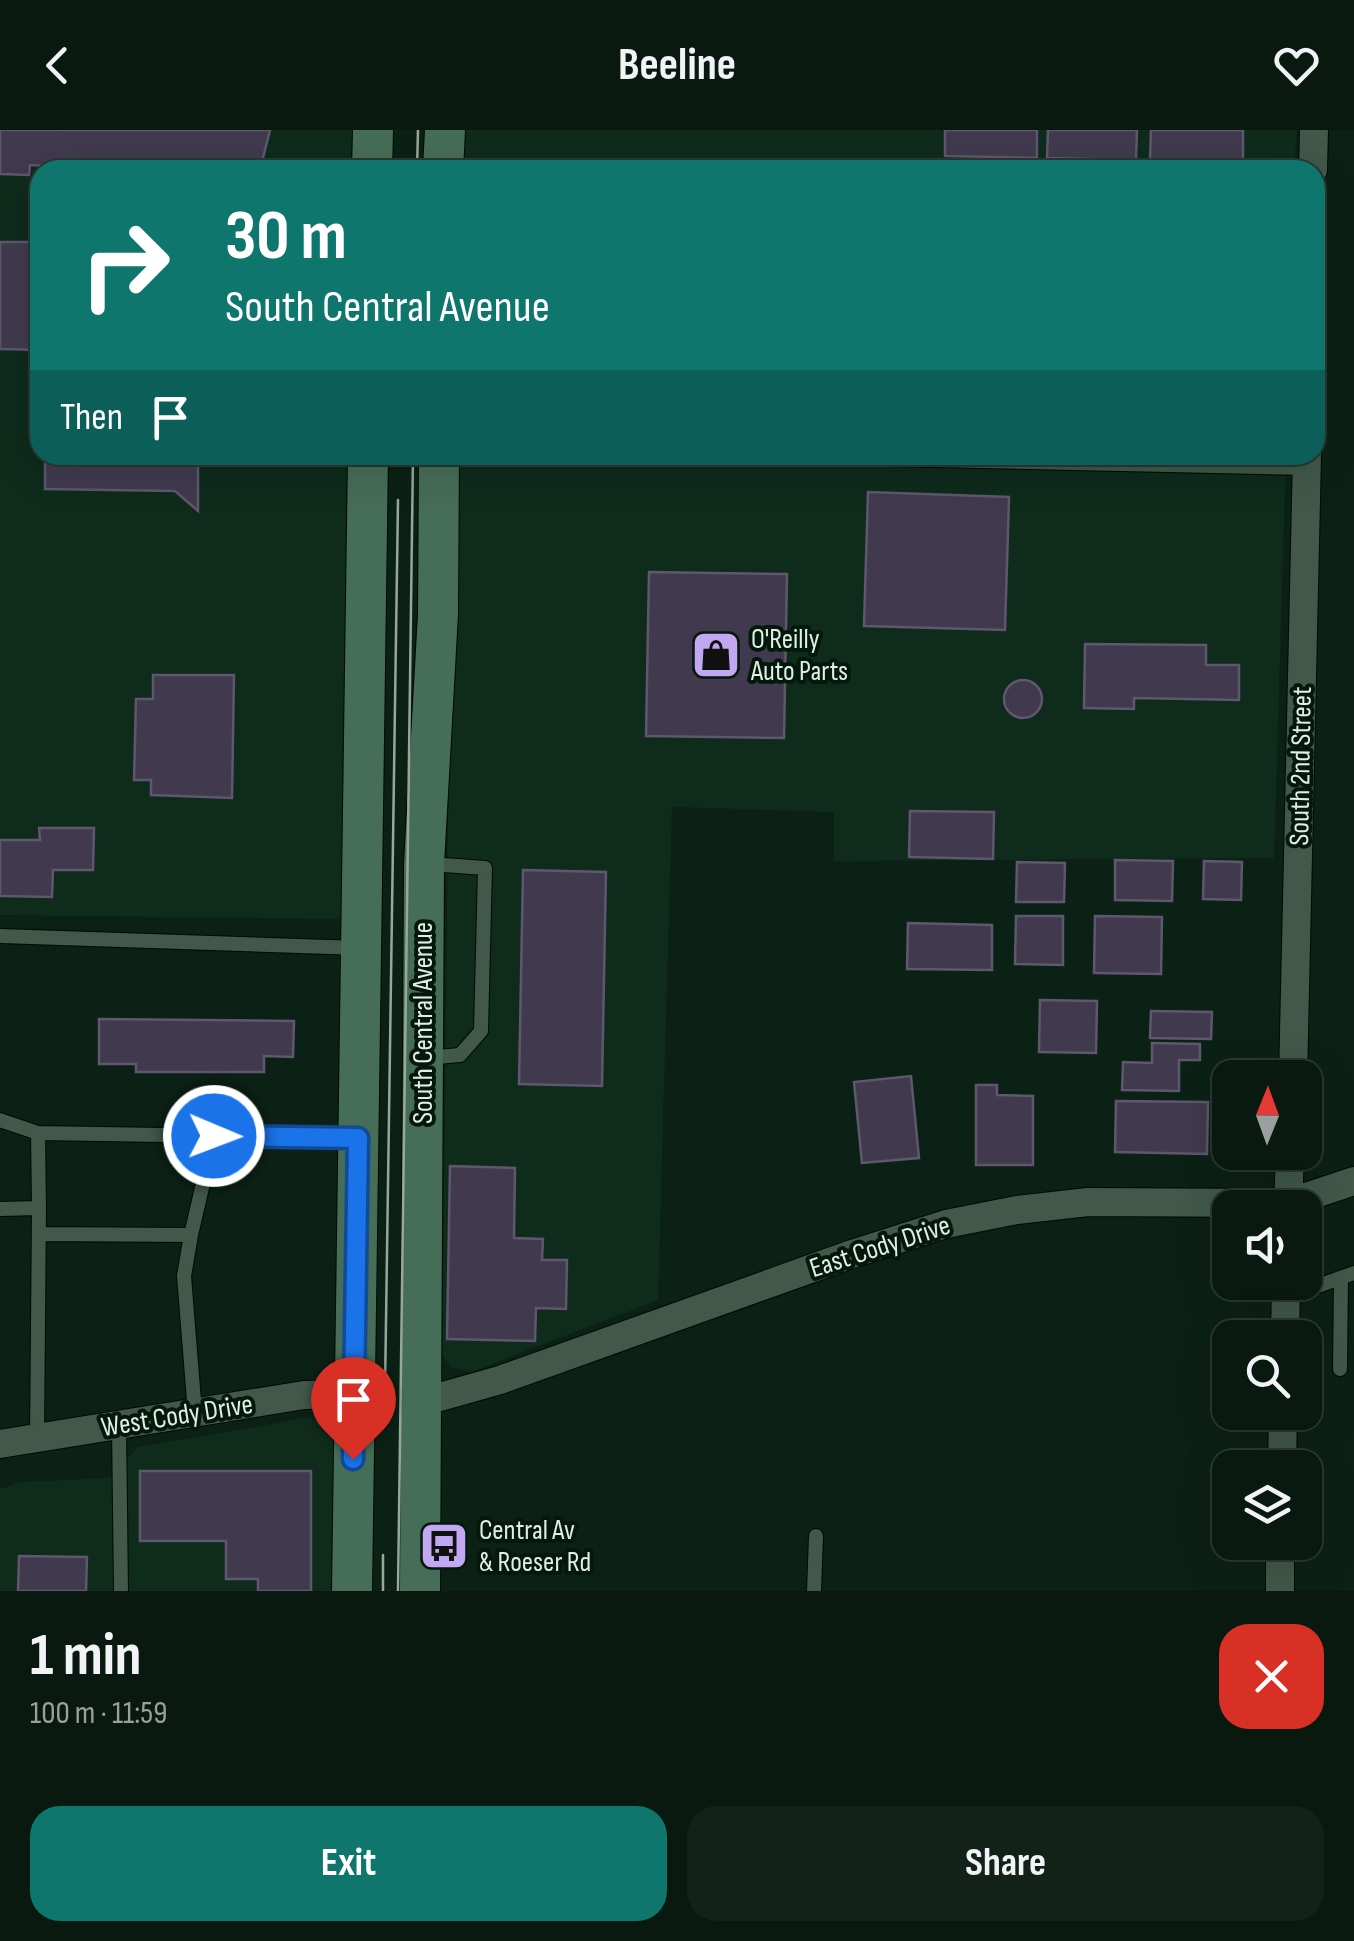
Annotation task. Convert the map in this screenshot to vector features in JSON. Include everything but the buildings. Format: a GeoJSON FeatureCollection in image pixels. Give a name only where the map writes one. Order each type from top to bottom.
{"type":"FeatureCollection","features":[{"type":"Feature","properties":{"kind":"main road"},"geometry":{"type":"LineString","coordinates":[[372,160],[373,130]]}},
{"type":"Feature","properties":{"kind":"main road"},"geometry":{"type":"LineString","coordinates":[[444,160],[445,130]]}},
{"type":"Feature","properties":{"kind":"main road"},"geometry":{"type":"LineString","coordinates":[[352,1591],[368,465]]}},
{"type":"Feature","properties":{"kind":"main road","name":"South Central Avenue"},"geometry":{"type":"LineString","coordinates":[[420,1591],[424,864],[438,614],[439,465]]}},
{"type":"Feature","properties":{"kind":"street"},"geometry":{"type":"LineString","coordinates":[[1313,160],[1314,130]]}},
{"type":"Feature","properties":{"kind":"street","name":"South 2nd Street"},"geometry":{"type":"LineString","coordinates":[[1293,1060],[1307,465]]}},
{"type":"Feature","properties":{"kind":"street","name":"East Cody Drive"},"geometry":{"type":"LineString","coordinates":[[1322,1193],[1354,1181]]}},
{"type":"Feature","properties":{"kind":"street","name":"East Cody Drive"},"geometry":{"type":"LineString","coordinates":[[422,1402],[500,1380],[946,1224],[1088,1202],[1212,1204]]}},
{"type":"Feature","properties":{"kind":"street","name":"West Cody Drive"},"geometry":{"type":"LineString","coordinates":[[0,1444],[304,1395],[354,1394]]}},
{"type":"Feature","properties":{"kind":"street"},"geometry":{"type":"LineString","coordinates":[[1280,1560],[1280,1591]]}},
{"type":"Feature","properties":{"kind":"lane"},"geometry":{"type":"LineString","coordinates":[[422,1058],[460,1055],[480,1031],[485,868],[424,864]]}},
{"type":"Feature","properties":{"kind":"lane"},"geometry":{"type":"LineString","coordinates":[[0,936],[360,948]]}},
{"type":"Feature","properties":{"kind":"lane"},"geometry":{"type":"LineString","coordinates":[[0,1120],[38,1133],[358,1138]]}},
{"type":"Feature","properties":{"kind":"lane"},"geometry":{"type":"LineString","coordinates":[[37,1438],[38,1133]]}},
{"type":"Feature","properties":{"kind":"lane"},"geometry":{"type":"LineString","coordinates":[[195,1412],[184,1276],[214,1136]]}},
{"type":"Feature","properties":{"kind":"lane"},"geometry":{"type":"LineString","coordinates":[[0,1209],[39,1208]]}},
{"type":"Feature","properties":{"kind":"lane"},"geometry":{"type":"LineString","coordinates":[[39,1234],[191,1235]]}},
{"type":"Feature","properties":{"kind":"lane"},"geometry":{"type":"LineString","coordinates":[[1322,1284],[1348,1275],[1340,1369]]}},
{"type":"Feature","properties":{"kind":"lane"},"geometry":{"type":"LineString","coordinates":[[119,1425],[121,1591]]}},
{"type":"Feature","properties":{"kind":"lane"},"geometry":{"type":"LineString","coordinates":[[814,1591],[816,1536]]}},
{"type":"Feature","properties":{"kind":"shaded area"},"geometry":{"type":"Polygon","coordinates":[[[0,130],[357,130],[357,160],[30,160],[30,465],[352,465],[345,919],[0,915],[0,130]]]}},
{"type":"Feature","properties":{"kind":"shaded area"},"geometry":{"type":"Polygon","coordinates":[[[459,130],[1296,130],[1295,160],[458,160],[459,130]]]}},
{"type":"Feature","properties":{"kind":"shaded area"},"geometry":{"type":"Polygon","coordinates":[[[452,465],[1286,465],[1274,858],[834,861],[834,812],[672,807],[658,1300],[471,1372],[451,1368],[442,1355],[452,465]]]}},
{"type":"Feature","properties":{"kind":"shaded area"},"geometry":{"type":"Polygon","coordinates":[[[312,1417],[326,1423],[337,1443],[335,1591],[0,1591],[0,1489],[20,1482],[109,1478],[138,1447],[312,1417]]]}},
{"type":"Feature","properties":{"kind":"tram line"},"geometry":{"type":"LineString","coordinates":[[417,160],[418,130]]}},
{"type":"Feature","properties":{"kind":"tram line"},"geometry":{"type":"LineString","coordinates":[[398,1591],[413,465]]}},
{"type":"Feature","properties":{"kind":"tram line"},"geometry":{"type":"LineString","coordinates":[[385,1390],[398,500]]}},
{"type":"Feature","properties":{"kind":"tram line"},"geometry":{"type":"LineString","coordinates":[[383,1555],[383,1591]]}},
{"type":"Feature","properties":{"kind":"place","name":"O'Reilly Auto Parts"},"geometry":{"type":"Point","coordinates":[716,655]}},
{"type":"Feature","properties":{"kind":"place","name":"Central Av & Roeser Rd"},"geometry":{"type":"Point","coordinates":[444,1546]}},
{"type":"Feature","properties":{"kind":"route"},"geometry":{"type":"LineString","coordinates":[[214,1136],[358,1138],[353,1459]]}}]}
